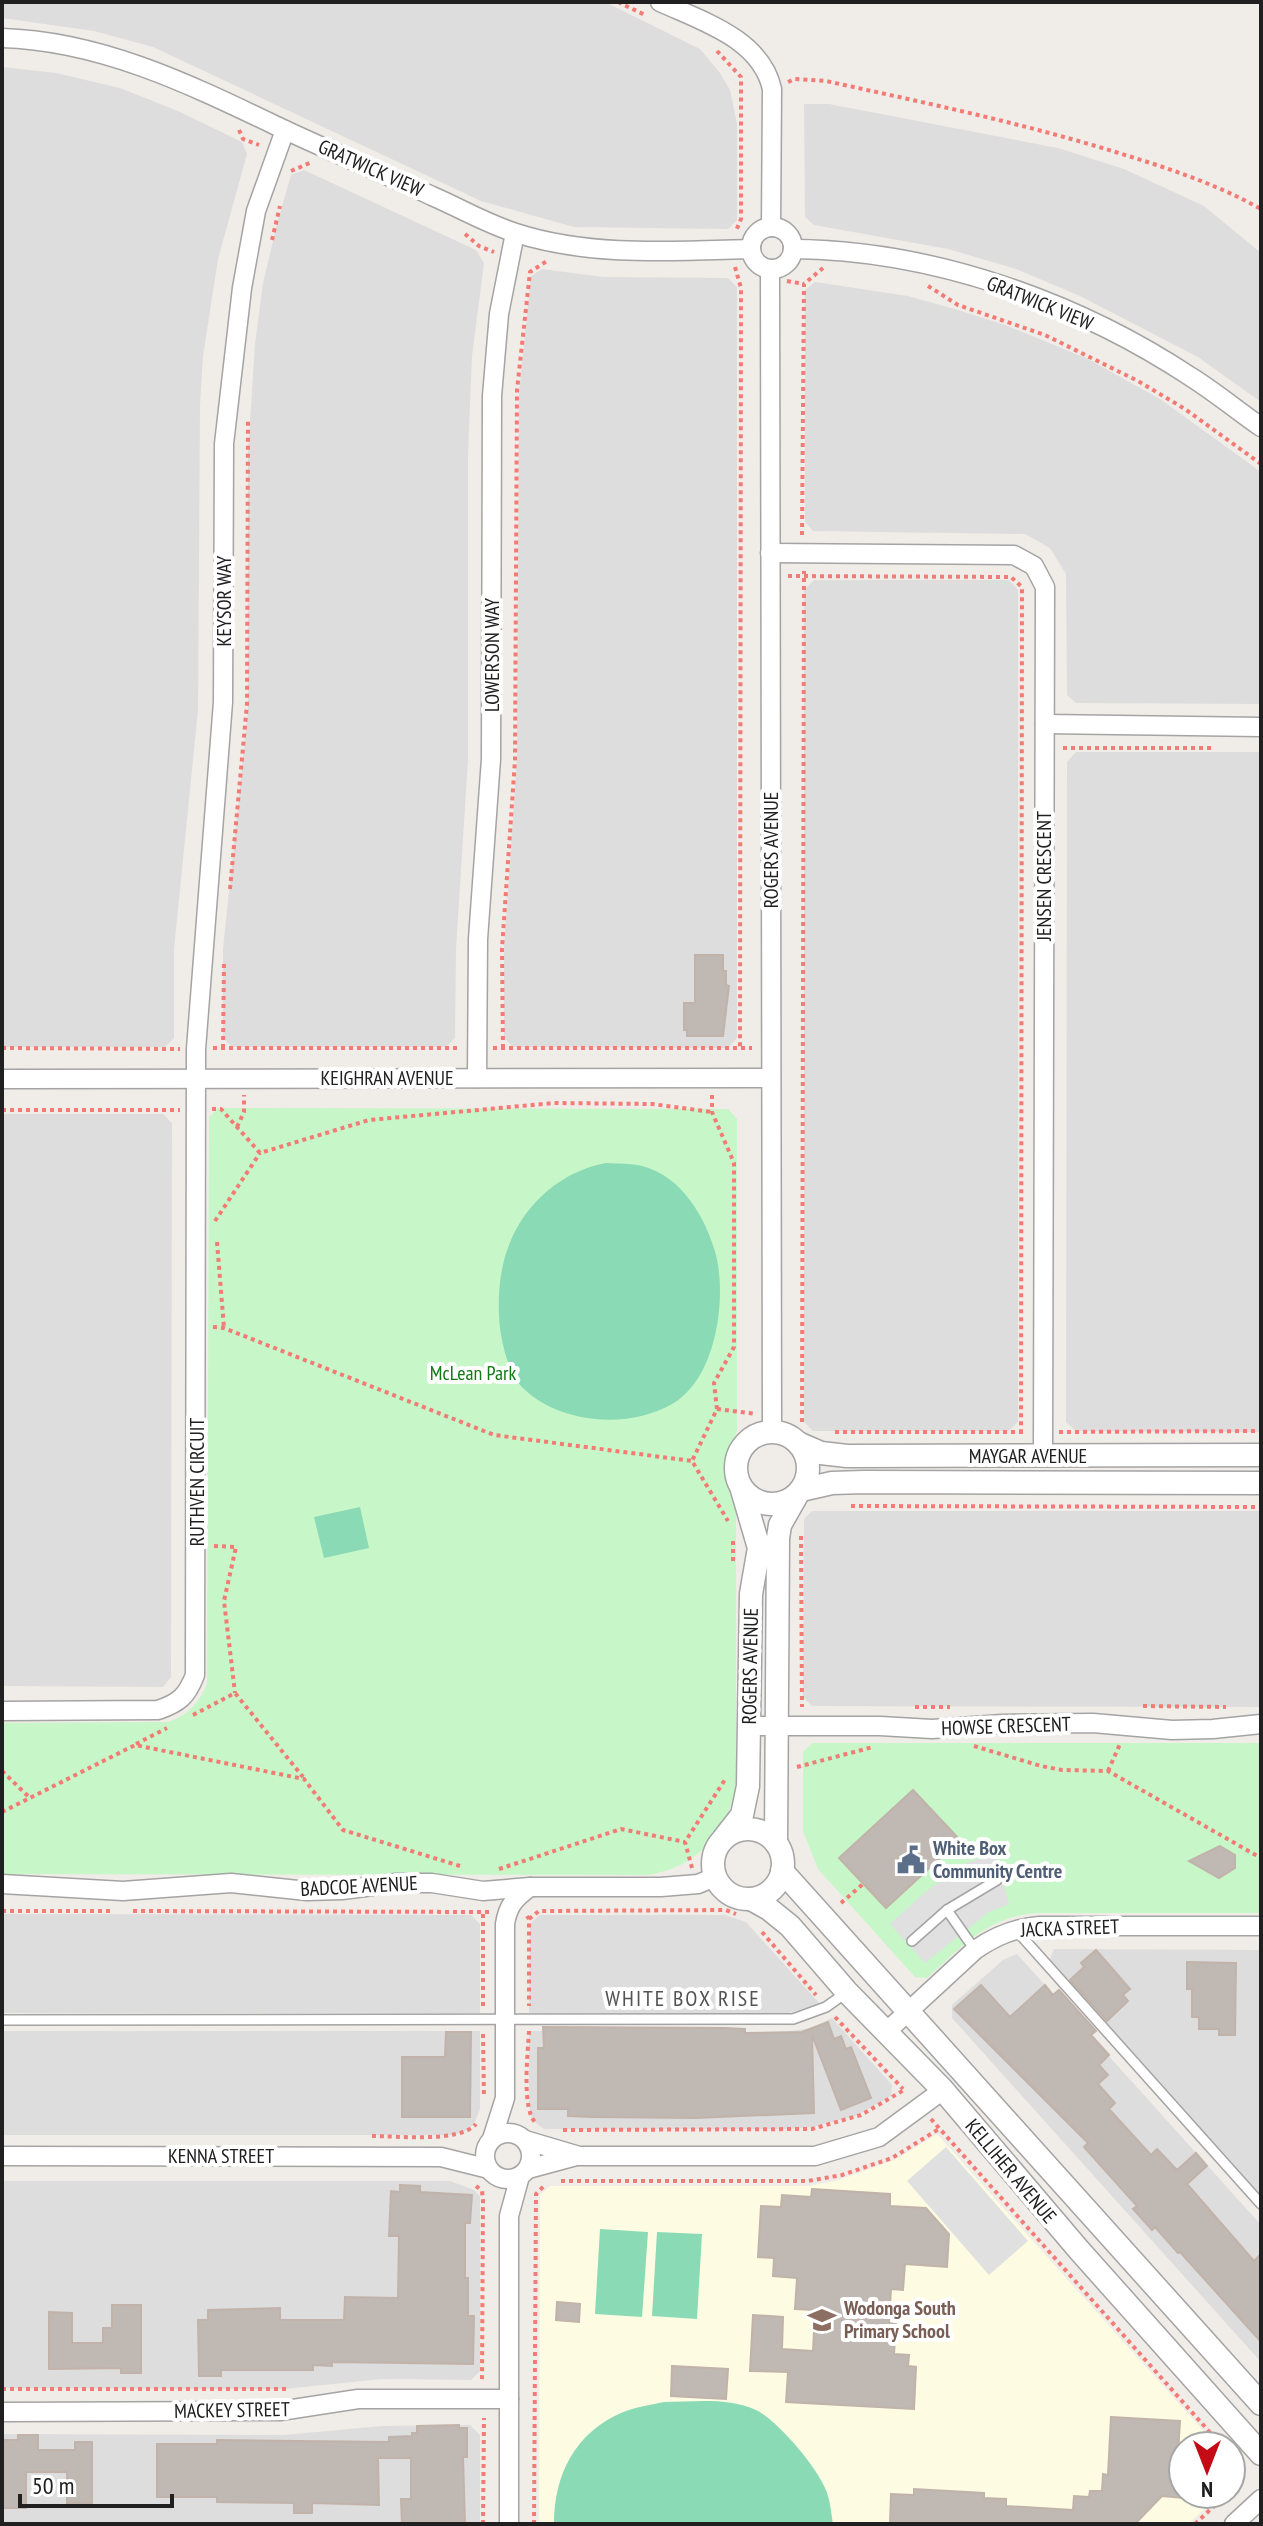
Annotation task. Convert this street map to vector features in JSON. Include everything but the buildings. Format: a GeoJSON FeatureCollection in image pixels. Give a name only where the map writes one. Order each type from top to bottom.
{"type":"FeatureCollection","features":[{"type":"Feature","properties":{"kind":"street"},"geometry":{"type":"LineString","coordinates":[[660,2],[730,35],[762,64],[772,89],[771,227]]}},
{"type":"Feature","properties":{"kind":"street","name":"GRATWICK VIEW"},"geometry":{"type":"LineString","coordinates":[[2,38],[58,44],[136,63],[213,94],[285,130],[515,233],[567,244],[741,255]]}},
{"type":"Feature","properties":{"kind":"street","name":"KEYSOR WAY"},"geometry":{"type":"LineString","coordinates":[[196,1078],[223,702],[224,444],[242,288],[256,211],[285,130]]}},
{"type":"Feature","properties":{"kind":"street"},"geometry":{"type":"LineString","coordinates":[[771,227],[790,236],[793,249],[788,261],[777,269],[770,269],[741,255],[758,232],[771,227]]}},
{"type":"Feature","properties":{"kind":"street","name":"LOWERSON WAY"},"geometry":{"type":"LineString","coordinates":[[477,1078],[478,939],[491,759],[492,396],[499,314],[515,233]]}},
{"type":"Feature","properties":{"kind":"street","name":"GRATWICK VIEW"},"geometry":{"type":"LineString","coordinates":[[793,249],[833,249],[928,265],[1056,306],[1191,376],[1261,427]]}},
{"type":"Feature","properties":{"kind":"street","name":"ROGERS AVENUE"},"geometry":{"type":"LineString","coordinates":[[724,1838],[742,1815],[749,1765],[751,1594],[759,1548],[735,1468],[742,1447],[761,1434],[772,1432],[770,269]]}},
{"type":"Feature","properties":{"kind":"street","name":"JENSEN CRESCENT"},"geometry":{"type":"LineString","coordinates":[[770,553],[1014,555],[1027,560],[1040,574],[1045,587],[1043,1456]]}},
{"type":"Feature","properties":{"kind":"street"},"geometry":{"type":"LineString","coordinates":[[1045,724],[1261,727]]}},
{"type":"Feature","properties":{"kind":"street","name":"RUTHVEN CIRCUIT"},"geometry":{"type":"LineString","coordinates":[[2,1711],[158,1710],[177,1704],[189,1692],[195,1675],[196,1078]]}},
{"type":"Feature","properties":{"kind":"street","name":"KEIGHRAN AVENUE"},"geometry":{"type":"LineString","coordinates":[[2,1079],[771,1078]]}},
{"type":"Feature","properties":{"kind":"street"},"geometry":{"type":"LineString","coordinates":[[772,1432],[790,1437],[798,1443]]}},
{"type":"Feature","properties":{"kind":"street","name":"ROGERS AVENUE"},"geometry":{"type":"LineString","coordinates":[[776,1843],[778,1538],[780,1525],[806,1481],[807,1460],[798,1443]]}},
{"type":"Feature","properties":{"kind":"street","name":"MAYGAR AVENUE"},"geometry":{"type":"LineString","coordinates":[[798,1443],[821,1453],[847,1456],[1261,1455]]}},
{"type":"Feature","properties":{"kind":"street"},"geometry":{"type":"LineString","coordinates":[[1043,1456],[1043,1482]]}},
{"type":"Feature","properties":{"kind":"street","name":"MAYGAR AVENUE"},"geometry":{"type":"LineString","coordinates":[[799,1492],[832,1483],[1261,1483]]}},
{"type":"Feature","properties":{"kind":"street"},"geometry":{"type":"LineString","coordinates":[[742,1490],[751,1498],[775,1505],[787,1502],[799,1492]]}},
{"type":"Feature","properties":{"kind":"street","name":"HOWSE CRESCENT"},"geometry":{"type":"LineString","coordinates":[[750,1726],[932,1729],[1066,1722],[1185,1730],[1261,1724]]}},
{"type":"Feature","properties":{"kind":"street"},"geometry":{"type":"LineString","coordinates":[[745,1829],[767,1835],[776,1843],[783,1862],[778,1882],[745,1907],[706,1881],[713,1856],[724,1838],[734,1831],[745,1829]]}},
{"type":"Feature","properties":{"kind":"street","name":"KELLIHER AVENUE"},"geometry":{"type":"LineString","coordinates":[[782,1871],[1261,2404]]}},
{"type":"Feature","properties":{"kind":"street","name":"BADCOE AVENUE"},"geometry":{"type":"LineString","coordinates":[[2,1884],[123,1891],[231,1883],[307,1891],[396,1883],[661,1887],[706,1881]]}},
{"type":"Feature","properties":{"kind":"street"},"geometry":{"type":"LineString","coordinates":[[509,2216],[493,2173],[485,2161],[505,2098],[508,1910],[515,1898],[530,1887]]}},
{"type":"Feature","properties":{"kind":"street","name":"KELLIHER AVENUE"},"geometry":{"type":"LineString","coordinates":[[745,1907],[769,1909],[790,1926],[847,1992],[943,2090],[1079,2250],[1261,2454]]}},
{"type":"Feature","properties":{"kind":"street","name":"JACKA STREET"},"geometry":{"type":"LineString","coordinates":[[886,2032],[975,1950],[1015,1929],[1039,1926],[1261,1926]]}},
{"type":"Feature","properties":{"kind":"street"},"geometry":{"type":"LineString","coordinates":[[493,2173],[513,2179],[524,2172],[579,2156],[815,2156],[879,2137],[943,2090]]}},
{"type":"Feature","properties":{"kind":"street"},"geometry":{"type":"LineString","coordinates":[[505,2098],[531,2153],[509,2216],[509,2524]]}},
{"type":"Feature","properties":{"kind":"street"},"geometry":{"type":"LineString","coordinates":[[468,2148],[506,2133],[579,2156]]}},
{"type":"Feature","properties":{"kind":"street","name":"KENNA STREET"},"geometry":{"type":"LineString","coordinates":[[2,2156],[441,2157],[468,2148],[493,2173]]}},
{"type":"Feature","properties":{"kind":"street","name":"MACKEY STREET"},"geometry":{"type":"LineString","coordinates":[[2,2412],[280,2411],[358,2399],[509,2399]]}},
{"type":"Feature","properties":{"kind":"street"},"geometry":{"type":"LineString","coordinates":[[1234,2524],[1261,2499]]}},
{"type":"Feature","properties":{"kind":"lane"},"geometry":{"type":"LineString","coordinates":[[912,1941],[947,1910],[997,1880]]}},
{"type":"Feature","properties":{"kind":"lane"},"geometry":{"type":"LineString","coordinates":[[947,1910],[975,1950]]}},
{"type":"Feature","properties":{"kind":"lane"},"geometry":{"type":"LineString","coordinates":[[1015,1929],[1261,2204]]}},
{"type":"Feature","properties":{"kind":"lane"},"geometry":{"type":"LineString","coordinates":[[2,2020],[793,2019],[826,2007],[847,1992]]}},
{"type":"Feature","properties":{"kind":"path"},"geometry":{"type":"LineString","coordinates":[[618,2],[645,15]]}},
{"type":"Feature","properties":{"kind":"path"},"geometry":{"type":"LineString","coordinates":[[714,48],[741,77],[741,219],[736,226],[741,255],[740,1048]]}},
{"type":"Feature","properties":{"kind":"path"},"geometry":{"type":"LineString","coordinates":[[772,89],[795,79],[826,81],[1060,134],[1174,170],[1238,196],[1261,209]]}},
{"type":"Feature","properties":{"kind":"path"},"geometry":{"type":"LineString","coordinates":[[239,130],[243,139],[289,157],[297,169]]}},
{"type":"Feature","properties":{"kind":"path"},"geometry":{"type":"LineString","coordinates":[[288,179],[291,171],[313,162]]}},
{"type":"Feature","properties":{"kind":"path"},"geometry":{"type":"LineString","coordinates":[[271,247],[281,202]]}},
{"type":"Feature","properties":{"kind":"path"},"geometry":{"type":"LineString","coordinates":[[454,229],[479,246],[527,264],[533,270]]}},
{"type":"Feature","properties":{"kind":"path"},"geometry":{"type":"LineString","coordinates":[[720,267],[741,255]]}},
{"type":"Feature","properties":{"kind":"path"},"geometry":{"type":"LineString","coordinates":[[503,1048],[502,949],[515,760],[518,368],[530,272],[550,260]]}},
{"type":"Feature","properties":{"kind":"path"},"geometry":{"type":"LineString","coordinates":[[802,1413],[804,284],[826,266]]}},
{"type":"Feature","properties":{"kind":"path"},"geometry":{"type":"LineString","coordinates":[[922,283],[958,305],[1045,335],[1124,373],[1185,409],[1261,464]]}},
{"type":"Feature","properties":{"kind":"path"},"geometry":{"type":"LineString","coordinates":[[228,903],[247,704],[248,411]]}},
{"type":"Feature","properties":{"kind":"path"},"geometry":{"type":"LineString","coordinates":[[770,576],[1011,577],[1022,587],[1021,1432]]}},
{"type":"Feature","properties":{"kind":"path"},"geometry":{"type":"LineString","coordinates":[[1022,747],[1215,748]]}},
{"type":"Feature","properties":{"kind":"path"},"geometry":{"type":"LineString","coordinates":[[223,1048],[224,949]]}},
{"type":"Feature","properties":{"kind":"path"},"geometry":{"type":"LineString","coordinates":[[2,1048],[771,1049]]}},
{"type":"Feature","properties":{"kind":"path"},"geometry":{"type":"LineString","coordinates":[[692,1461],[717,1409],[714,1383],[734,1347],[734,1163],[712,1112],[712,1078]]}},
{"type":"Feature","properties":{"kind":"path"},"geometry":{"type":"LineString","coordinates":[[224,1328],[215,1220],[260,1153],[369,1120],[554,1103],[652,1104],[712,1112]]}},
{"type":"Feature","properties":{"kind":"path"},"geometry":{"type":"LineString","coordinates":[[2,1110],[162,1112],[221,1109],[260,1153]]}},
{"type":"Feature","properties":{"kind":"path"},"geometry":{"type":"LineString","coordinates":[[196,1324],[224,1328],[494,1435],[692,1461]]}},
{"type":"Feature","properties":{"kind":"path"},"geometry":{"type":"LineString","coordinates":[[692,1461],[733,1530],[733,1577]]}},
{"type":"Feature","properties":{"kind":"path"},"geometry":{"type":"LineString","coordinates":[[848,1506],[1261,1507]]}},
{"type":"Feature","properties":{"kind":"path"},"geometry":{"type":"LineString","coordinates":[[801,1528],[802,1707]]}},
{"type":"Feature","properties":{"kind":"path"},"geometry":{"type":"LineString","coordinates":[[197,1546],[236,1547],[224,1601],[235,1693],[343,1830],[463,1867]]}},
{"type":"Feature","properties":{"kind":"path"},"geometry":{"type":"LineString","coordinates":[[185,1719],[235,1693]]}},
{"type":"Feature","properties":{"kind":"path"},"geometry":{"type":"LineString","coordinates":[[1129,1706],[1232,1707]]}},
{"type":"Feature","properties":{"kind":"path"},"geometry":{"type":"LineString","coordinates":[[911,1707],[958,1707]]}},
{"type":"Feature","properties":{"kind":"path"},"geometry":{"type":"LineString","coordinates":[[2,1812],[172,1726]]}},
{"type":"Feature","properties":{"kind":"path"},"geometry":{"type":"LineString","coordinates":[[135,1745],[304,1779]]}},
{"type":"Feature","properties":{"kind":"path"},"geometry":{"type":"LineString","coordinates":[[777,1766],[798,1767],[879,1745]]}},
{"type":"Feature","properties":{"kind":"path"},"geometry":{"type":"LineString","coordinates":[[969,1745],[1062,1770],[1108,1771],[1261,1858]]}},
{"type":"Feature","properties":{"kind":"path"},"geometry":{"type":"LineString","coordinates":[[685,1842],[734,1766],[749,1765]]}},
{"type":"Feature","properties":{"kind":"path"},"geometry":{"type":"LineString","coordinates":[[2,1771],[30,1798]]}},
{"type":"Feature","properties":{"kind":"path"},"geometry":{"type":"LineString","coordinates":[[484,2107],[485,1882],[621,1829],[685,1842]]}},
{"type":"Feature","properties":{"kind":"path"},"geometry":{"type":"LineString","coordinates":[[685,1842],[706,1881],[706,1911]]}},
{"type":"Feature","properties":{"kind":"path"},"geometry":{"type":"LineString","coordinates":[[841,1903],[863,1884]]}},
{"type":"Feature","properties":{"kind":"path"},"geometry":{"type":"LineString","coordinates":[[529,1919],[539,1911],[706,1911],[745,1907]]}},
{"type":"Feature","properties":{"kind":"path"},"geometry":{"type":"LineString","coordinates":[[2,1911],[523,1910],[529,1919],[527,2102],[531,2119],[542,2128]]}},
{"type":"Feature","properties":{"kind":"path"},"geometry":{"type":"LineString","coordinates":[[759,1930],[1208,2430]]}},
{"type":"Feature","properties":{"kind":"path"},"geometry":{"type":"LineString","coordinates":[[554,2130],[812,2129],[861,2115],[904,2090]]}},
{"type":"Feature","properties":{"kind":"path"},"geometry":{"type":"LineString","coordinates":[[482,2115],[468,2148],[467,2183],[478,2186],[483,2200],[483,2524]]}},
{"type":"Feature","properties":{"kind":"path"},"geometry":{"type":"LineString","coordinates":[[534,2524],[536,2194],[549,2181],[808,2181],[842,2175],[892,2158],[939,2129]]}},
{"type":"Feature","properties":{"kind":"path"},"geometry":{"type":"LineString","coordinates":[[367,2136],[446,2135],[468,2148]]}},
{"type":"Feature","properties":{"kind":"path"},"geometry":{"type":"LineString","coordinates":[[2,2389],[300,2387]]}},
{"type":"Feature","properties":{"kind":"path"},"geometry":{"type":"LineString","coordinates":[[1195,2524],[1210,2510]]}},
{"type":"Feature","properties":{"kind":"shaded area"},"geometry":{"type":"Polygon","coordinates":[[[2,2],[605,2],[700,49],[720,73],[730,90],[737,124],[737,220],[728,229],[574,227],[481,201],[153,47],[94,31],[2,18],[2,2]]]}},
{"type":"Feature","properties":{"kind":"shaded area"},"geometry":{"type":"Polygon","coordinates":[[[2,67],[56,73],[120,88],[178,111],[242,142],[247,154],[218,259],[203,356],[198,710],[174,949],[174,1038],[165,1047],[2,1047],[2,67]]]}},
{"type":"Feature","properties":{"kind":"shaded area"},"geometry":{"type":"Polygon","coordinates":[[[804,104],[829,104],[1058,148],[1124,169],[1204,206],[1261,253],[1261,402],[1198,357],[1080,296],[1016,269],[948,249],[814,225],[805,217],[804,104]]]}},
{"type":"Feature","properties":{"kind":"shaded area"},"geometry":{"type":"Polygon","coordinates":[[[304,170],[476,250],[484,263],[472,356],[468,453],[468,760],[456,949],[455,1038],[446,1047],[232,1047],[223,1038],[223,949],[248,711],[248,454],[255,344],[263,283],[277,224],[291,175],[304,170]]]}},
{"type":"Feature","properties":{"kind":"shaded area"},"geometry":{"type":"Polygon","coordinates":[[[542,269],[603,277],[728,278],[737,287],[737,1038],[728,1048],[513,1047],[504,1038],[504,949],[517,760],[519,393],[531,276],[542,269]]]}},
{"type":"Feature","properties":{"kind":"shaded area"},"geometry":{"type":"Polygon","coordinates":[[[815,282],[908,296],[958,310],[1008,326],[1088,359],[1160,399],[1261,472],[1261,704],[1076,703],[1067,695],[1066,574],[1050,548],[1025,534],[813,531],[805,522],[805,290],[815,282]]]}},
{"type":"Feature","properties":{"kind":"shaded area"},"geometry":{"type":"Polygon","coordinates":[[[814,580],[1009,580],[1018,590],[1018,1422],[1008,1431],[813,1431],[804,1422],[804,590],[814,580]]]}},
{"type":"Feature","properties":{"kind":"shaded area"},"geometry":{"type":"Polygon","coordinates":[[[1076,752],[1261,752],[1261,1432],[1076,1431],[1066,1422],[1067,762],[1076,752]]]}},
{"type":"Feature","properties":{"kind":"shaded area"},"geometry":{"type":"Polygon","coordinates":[[[2,1114],[163,1114],[172,1123],[171,1677],[163,1687],[2,1686],[2,1114]]]}},
{"type":"Feature","properties":{"kind":"shaded area"},"geometry":{"type":"Polygon","coordinates":[[[812,1511],[1261,1511],[1261,1707],[812,1706],[803,1697],[804,1519],[812,1511]]]}},
{"type":"Feature","properties":{"kind":"shaded area"},"geometry":{"type":"Polygon","coordinates":[[[995,1852],[1009,1904],[989,1912],[925,1963],[890,1924],[925,1892],[962,1865],[995,1852]]]}},
{"type":"Feature","properties":{"kind":"shaded area"},"geometry":{"type":"Polygon","coordinates":[[[2,1914],[471,1915],[480,1924],[480,2013],[2,2013],[2,1914]]]}},
{"type":"Feature","properties":{"kind":"shaded area"},"geometry":{"type":"Polygon","coordinates":[[[539,1915],[725,1915],[746,1922],[820,2004],[788,2013],[529,2013],[530,1924],[539,1915]]]}},
{"type":"Feature","properties":{"kind":"shaded area"},"geometry":{"type":"Polygon","coordinates":[[[1054,1949],[1261,1950],[1261,2198],[1049,1961],[1054,1949]]]}},
{"type":"Feature","properties":{"kind":"shaded area"},"geometry":{"type":"Polygon","coordinates":[[[1017,1954],[1261,2225],[1261,2362],[952,2018],[952,2005],[1003,1960],[1017,1954]]]}},
{"type":"Feature","properties":{"kind":"shaded area"},"geometry":{"type":"Polygon","coordinates":[[[832,2018],[892,2085],[891,2096],[855,2116],[813,2127],[786,2129],[544,2129],[532,2120],[529,2104],[529,2031],[786,2032],[810,2028],[832,2018]]]}},
{"type":"Feature","properties":{"kind":"shaded area"},"geometry":{"type":"Polygon","coordinates":[[[2,2031],[480,2031],[480,2109],[474,2124],[453,2135],[2,2135],[2,2031]]]}},
{"type":"Feature","properties":{"kind":"shaded area","name":"Wodonga South Primary School"},"geometry":{"type":"Polygon","coordinates":[[[937,2134],[1203,2430],[1167,2430],[1167,2510],[1203,2510],[1188,2524],[539,2524],[540,2195],[550,2186],[809,2186],[839,2180],[897,2159],[937,2134]]]}},
{"type":"Feature","properties":{"kind":"shaded area"},"geometry":{"type":"Polygon","coordinates":[[[946,2147],[1028,2241],[989,2275],[907,2181],[946,2147]]]}},
{"type":"Feature","properties":{"kind":"shaded area"},"geometry":{"type":"Polygon","coordinates":[[[2,2181],[450,2181],[474,2190],[480,2196],[480,2371],[471,2380],[382,2379],[284,2389],[2,2388],[2,2181]]]}},
{"type":"Feature","properties":{"kind":"shaded area"},"geometry":{"type":"Polygon","coordinates":[[[470,2425],[480,2435],[480,2524],[2,2524],[2,2434],[284,2435],[382,2426],[470,2425]]]}},
{"type":"Feature","properties":{"kind":"green space","name":"McLean Park"},"geometry":{"type":"Polygon","coordinates":[[[218,1108],[728,1109],[737,1119],[737,1431],[727,1471],[736,1511],[736,1782],[732,1800],[718,1831],[696,1855],[682,1864],[648,1875],[2,1874],[2,1723],[168,1722],[192,1708],[207,1684],[209,1117],[218,1108]]]}},
{"type":"Feature","properties":{"kind":"green space"},"geometry":{"type":"Polygon","coordinates":[[[606,1163],[642,1166],[656,1171],[690,1200],[712,1241],[720,1294],[715,1337],[708,1358],[687,1392],[655,1412],[636,1417],[596,1419],[557,1410],[539,1401],[519,1383],[508,1361],[501,1336],[500,1286],[509,1245],[535,1203],[560,1181],[606,1163]]]}},
{"type":"Feature","properties":{"kind":"green space"},"geometry":{"type":"Polygon","coordinates":[[[360,1507],[369,1548],[324,1558],[314,1517],[360,1507]]]}},
{"type":"Feature","properties":{"kind":"green space"},"geometry":{"type":"Polygon","coordinates":[[[812,1743],[1261,1743],[1261,1913],[1020,1915],[990,1926],[927,1978],[915,1977],[818,1869],[803,1831],[803,1752],[812,1743]]]}},
{"type":"Feature","properties":{"kind":"green space"},"geometry":{"type":"Polygon","coordinates":[[[600,2229],[648,2232],[642,2317],[595,2314],[600,2229]]]}},
{"type":"Feature","properties":{"kind":"green space"},"geometry":{"type":"Polygon","coordinates":[[[657,2232],[702,2234],[697,2319],[652,2316],[657,2232]]]}},
{"type":"Feature","properties":{"kind":"green space"},"geometry":{"type":"Polygon","coordinates":[[[664,2402],[734,2403],[765,2415],[795,2444],[820,2479],[828,2496],[833,2524],[554,2524],[563,2473],[580,2444],[591,2432],[621,2413],[664,2402]]]}},
{"type":"Feature","properties":{"kind":"place","name":"White Box Community Centre"},"geometry":{"type":"Point","coordinates":[911,1860]}},
{"type":"Feature","properties":{"kind":"place","name":"Wodonga South Primary School"},"geometry":{"type":"Point","coordinates":[822,2320]}},
{"type":"Feature","properties":{"kind":"district","name":"WHITE BOX RISE"},"geometry":{"type":"Point","coordinates":[683,1998]}}]}
